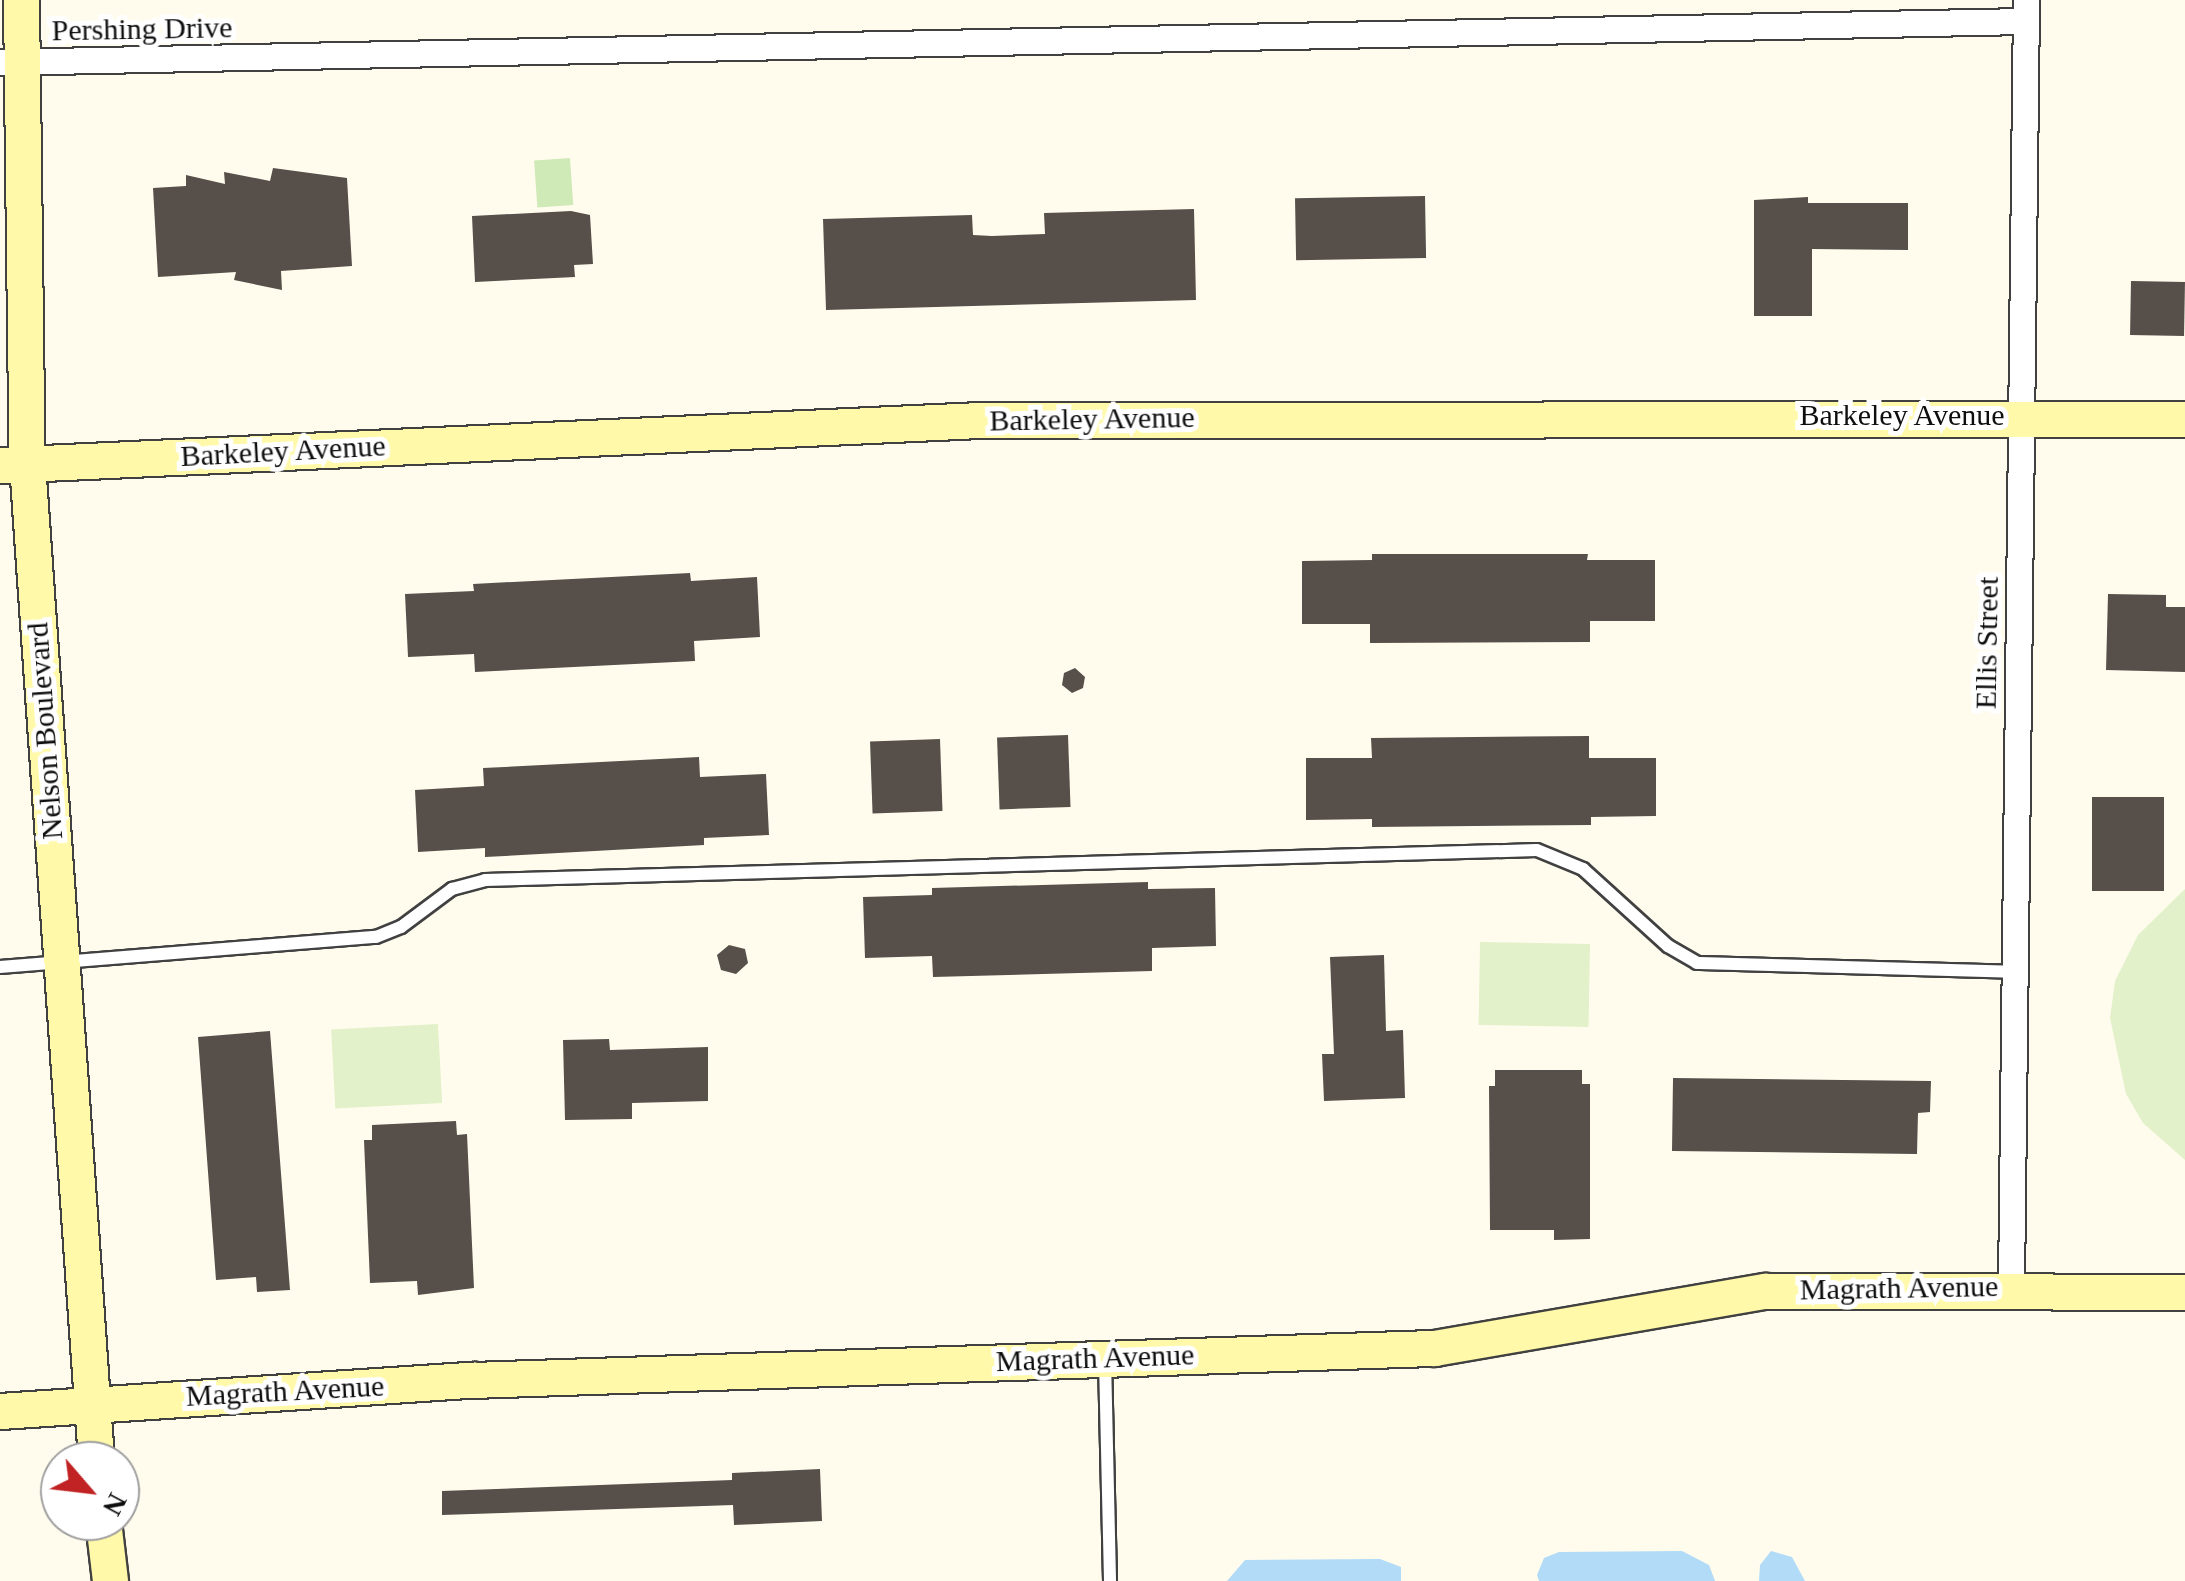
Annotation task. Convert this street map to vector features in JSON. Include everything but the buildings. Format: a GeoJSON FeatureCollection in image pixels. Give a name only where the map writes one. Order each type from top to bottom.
{"type":"FeatureCollection","features":[{"type":"Feature","properties":{"kind":"main road","name":"Nelson Boulevard"},"geometry":{"type":"LineString","coordinates":[[21,0],[13,63],[14,464],[61,962],[94,1441]]}},
{"type":"Feature","properties":{"kind":"main road","name":"Barkeley Avenue"},"geometry":{"type":"LineString","coordinates":[[14,464],[980,420],[2022,414],[2185,418]]}},
{"type":"Feature","properties":{"kind":"main road","name":"Magrath Avenue"},"geometry":{"type":"LineString","coordinates":[[0,1411],[472,1380],[1434,1348],[1701,1297],[1831,1287],[2011,1286],[2185,1292]]}},
{"type":"Feature","properties":{"kind":"main road"},"geometry":{"type":"LineString","coordinates":[[105,1541],[110,1581]]}},
{"type":"Feature","properties":{"kind":"street","name":"Pershing Drive"},"geometry":{"type":"LineString","coordinates":[[13,63],[2025,11]]}},
{"type":"Feature","properties":{"kind":"street","name":"Ellis Street"},"geometry":{"type":"LineString","coordinates":[[2011,1286],[2025,11]]}},
{"type":"Feature","properties":{"kind":"lane"},"geometry":{"type":"LineString","coordinates":[[0,967],[376,936],[401,927],[452,889],[485,880],[1537,850],[1584,869],[1668,946],[1697,963],[2016,972]]}},
{"type":"Feature","properties":{"kind":"lane"},"geometry":{"type":"LineString","coordinates":[[1105,1357],[1110,1581]]}},
{"type":"Feature","properties":{"kind":"green space"},"geometry":{"type":"Polygon","coordinates":[[[570,158],[573,205],[537,207],[534,161],[570,158]]]}},
{"type":"Feature","properties":{"kind":"green space"},"geometry":{"type":"Polygon","coordinates":[[[2185,889],[2185,1160],[2143,1123],[2126,1094],[2110,1018],[2115,981],[2138,935],[2185,889]]]}},
{"type":"Feature","properties":{"kind":"green space"},"geometry":{"type":"Polygon","coordinates":[[[1480,942],[1590,944],[1589,1027],[1479,1025],[1480,942]]]}},
{"type":"Feature","properties":{"kind":"green space"},"geometry":{"type":"Polygon","coordinates":[[[438,1024],[442,1103],[335,1108],[331,1030],[438,1024]]]}},
{"type":"Feature","properties":{"kind":"water"},"geometry":{"type":"Polygon","coordinates":[[[1682,1551],[1709,1565],[1715,1581],[1539,1581],[1537,1575],[1544,1558],[1559,1552],[1682,1551]]]}},
{"type":"Feature","properties":{"kind":"water"},"geometry":{"type":"Polygon","coordinates":[[[1771,1551],[1792,1557],[1805,1581],[1759,1581],[1760,1565],[1771,1551]]]}},
{"type":"Feature","properties":{"kind":"water"},"geometry":{"type":"Polygon","coordinates":[[[1380,1559],[1401,1567],[1401,1581],[1227,1581],[1245,1560],[1380,1559]]]}}]}
